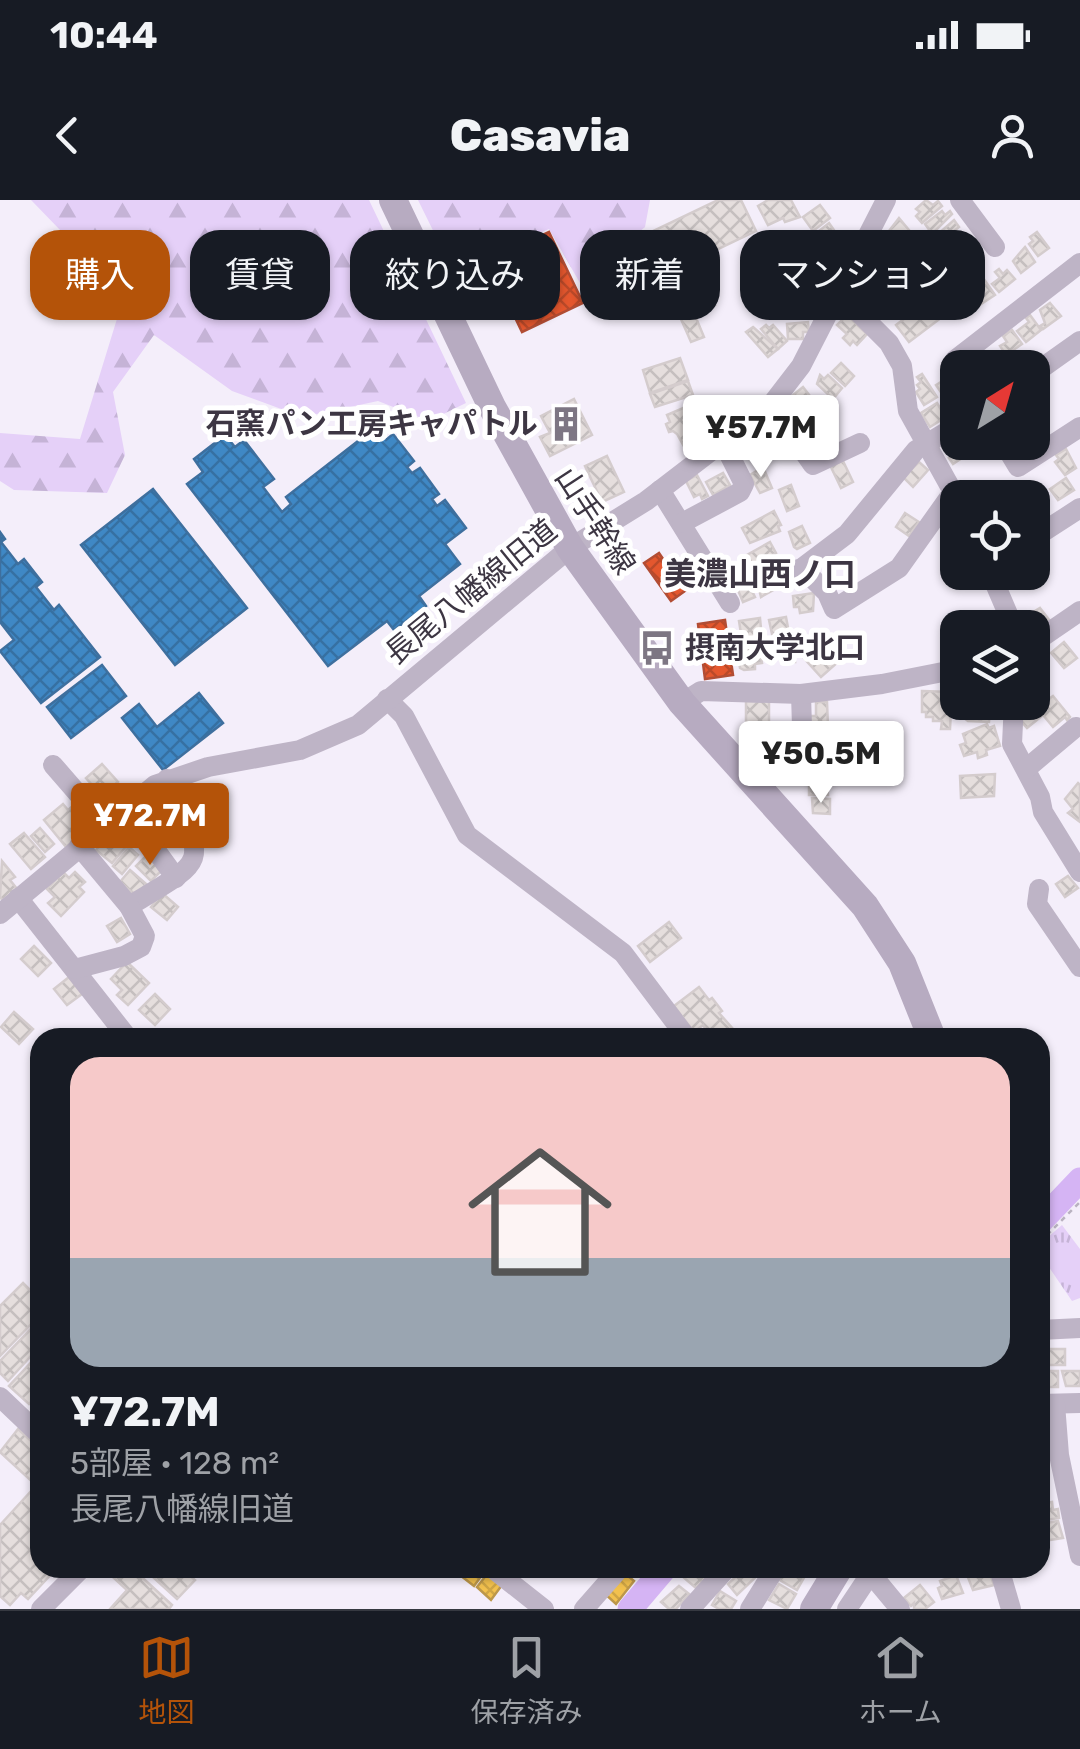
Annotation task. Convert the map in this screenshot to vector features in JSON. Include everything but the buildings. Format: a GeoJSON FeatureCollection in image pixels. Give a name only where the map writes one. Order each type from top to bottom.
{"type":"FeatureCollection","features":[{"type":"Feature","properties":{"kind":"main road","name":"山手幹線"},"geometry":{"type":"LineString","coordinates":[[393,200],[492,407],[570,548],[682,703],[866,906],[902,963],[928,1028]]}},
{"type":"Feature","properties":{"kind":"main road"},"geometry":{"type":"LineString","coordinates":[[814,1609],[833,1578]]}},
{"type":"Feature","properties":{"kind":"street","name":"長尾八幡線旧道"},"geometry":{"type":"LineString","coordinates":[[870,230],[885,200]]}},
{"type":"Feature","properties":{"kind":"street"},"geometry":{"type":"LineString","coordinates":[[960,200],[995,248]]}},
{"type":"Feature","properties":{"kind":"street"},"geometry":{"type":"LineString","coordinates":[[968,350],[1080,262]]}},
{"type":"Feature","properties":{"kind":"street","name":"長尾八幡線旧道"},"geometry":{"type":"LineString","coordinates":[[0,914],[125,808],[167,780],[208,767],[321,744],[358,725],[570,548],[660,490],[771,405],[800,366],[824,320]]}},
{"type":"Feature","properties":{"kind":"street"},"geometry":{"type":"LineString","coordinates":[[867,320],[889,343],[902,366],[908,411],[946,480]]}},
{"type":"Feature","properties":{"kind":"street"},"geometry":{"type":"LineString","coordinates":[[1050,362],[1080,341]]}},
{"type":"Feature","properties":{"kind":"street"},"geometry":{"type":"LineString","coordinates":[[771,405],[813,464],[860,443]]}},
{"type":"Feature","properties":{"kind":"street"},"geometry":{"type":"LineString","coordinates":[[1050,446],[1080,426]]}},
{"type":"Feature","properties":{"kind":"street"},"geometry":{"type":"LineString","coordinates":[[940,436],[904,463],[847,534],[793,570],[827,593],[834,610],[899,568],[940,515]]}},
{"type":"Feature","properties":{"kind":"street"},"geometry":{"type":"LineString","coordinates":[[682,523],[740,492],[744,484],[723,442]]}},
{"type":"Feature","properties":{"kind":"street"},"geometry":{"type":"LineString","coordinates":[[660,490],[730,603]]}},
{"type":"Feature","properties":{"kind":"street"},"geometry":{"type":"LineString","coordinates":[[1050,527],[1080,508]]}},
{"type":"Feature","properties":{"kind":"street"},"geometry":{"type":"LineString","coordinates":[[1050,632],[1080,611]]}},
{"type":"Feature","properties":{"kind":"street"},"geometry":{"type":"LineString","coordinates":[[682,703],[700,692],[801,694],[940,673]]}},
{"type":"Feature","properties":{"kind":"street"},"geometry":{"type":"LineString","coordinates":[[801,694],[804,760]]}},
{"type":"Feature","properties":{"kind":"street"},"geometry":{"type":"LineString","coordinates":[[387,699],[404,716],[467,834],[624,953],[680,1028]]}},
{"type":"Feature","properties":{"kind":"street"},"geometry":{"type":"LineString","coordinates":[[1013,720],[1012,744],[1040,797],[1043,812],[1080,872]]}},
{"type":"Feature","properties":{"kind":"street"},"geometry":{"type":"LineString","coordinates":[[1026,769],[1076,727]]}},
{"type":"Feature","properties":{"kind":"street"},"geometry":{"type":"LineString","coordinates":[[54,765],[105,825]]}},
{"type":"Feature","properties":{"kind":"street"},"geometry":{"type":"LineString","coordinates":[[128,906],[176,878],[191,866],[196,856],[195,841],[167,780]]}},
{"type":"Feature","properties":{"kind":"street"},"geometry":{"type":"LineString","coordinates":[[125,808],[176,878]]}},
{"type":"Feature","properties":{"kind":"street"},"geometry":{"type":"LineString","coordinates":[[75,969],[124,956],[141,947],[145,936],[128,906],[79,846]]}},
{"type":"Feature","properties":{"kind":"street"},"geometry":{"type":"LineString","coordinates":[[1039,889],[1038,904],[1080,967]]}},
{"type":"Feature","properties":{"kind":"street"},"geometry":{"type":"LineString","coordinates":[[18,898],[120,1028]]}},
{"type":"Feature","properties":{"kind":"street"},"geometry":{"type":"LineString","coordinates":[[1050,1330],[1080,1328]]}},
{"type":"Feature","properties":{"kind":"street"},"geometry":{"type":"LineString","coordinates":[[0,1397],[30,1426]]}},
{"type":"Feature","properties":{"kind":"street"},"geometry":{"type":"LineString","coordinates":[[1050,1404],[1080,1403]]}},
{"type":"Feature","properties":{"kind":"street"},"geometry":{"type":"LineString","coordinates":[[1050,1413],[1080,1556]]}},
{"type":"Feature","properties":{"kind":"street"},"geometry":{"type":"LineString","coordinates":[[42,1609],[72,1578]]}},
{"type":"Feature","properties":{"kind":"street"},"geometry":{"type":"LineString","coordinates":[[505,1578],[544,1609]]}},
{"type":"Feature","properties":{"kind":"street"},"geometry":{"type":"LineString","coordinates":[[584,1609],[603,1578]]}},
{"type":"Feature","properties":{"kind":"street"},"geometry":{"type":"LineString","coordinates":[[690,1609],[718,1578]]}},
{"type":"Feature","properties":{"kind":"street"},"geometry":{"type":"LineString","coordinates":[[750,1609],[769,1578]]}},
{"type":"Feature","properties":{"kind":"street"},"geometry":{"type":"LineString","coordinates":[[1002,1578],[1010,1609]]}},
{"type":"Feature","properties":{"kind":"street"},"geometry":{"type":"LineString","coordinates":[[847,1609],[867,1579],[876,1580],[900,1609]]}},
{"type":"Feature","properties":{"kind":"path"},"geometry":{"type":"LineString","coordinates":[[1050,1232],[1080,1202]]}},
{"type":"Feature","properties":{"kind":"green space"},"geometry":{"type":"Polygon","coordinates":[[[31,200],[369,200],[383,230],[350,230],[350,320],[426,320],[466,403],[429,421],[378,401],[303,417],[232,391],[154,335],[113,392],[125,455],[107,493],[14,490],[0,481],[0,433],[80,439],[117,320],[170,320],[170,230],[60,230],[31,200]]]}},
{"type":"Feature","properties":{"kind":"green space"},"geometry":{"type":"Polygon","coordinates":[[[418,200],[650,200],[642,230],[580,230],[580,283],[560,248],[560,230],[433,230],[418,200]]]}},
{"type":"Feature","properties":{"kind":"green space"},"geometry":{"type":"Polygon","coordinates":[[[1062,1225],[1080,1249],[1080,1298],[1072,1301],[1050,1269],[1050,1235],[1062,1225]]]}},
{"type":"Feature","properties":{"kind":"waterway"},"geometry":{"type":"LineString","coordinates":[[1050,1212],[1080,1180]]}},
{"type":"Feature","properties":{"kind":"waterway"},"geometry":{"type":"LineString","coordinates":[[630,1609],[656,1578]]}},
{"type":"Feature","properties":{"kind":"place","name":"石窯パン工房キャパトル"},"geometry":{"type":"Point","coordinates":[566,424]}},
{"type":"Feature","properties":{"kind":"place","name":"摂南大学北口"},"geometry":{"type":"Point","coordinates":[657,648]}},
{"type":"Feature","properties":{"kind":"district","name":"美濃山西ノ口"},"geometry":{"type":"Point","coordinates":[760,574]}}]}
